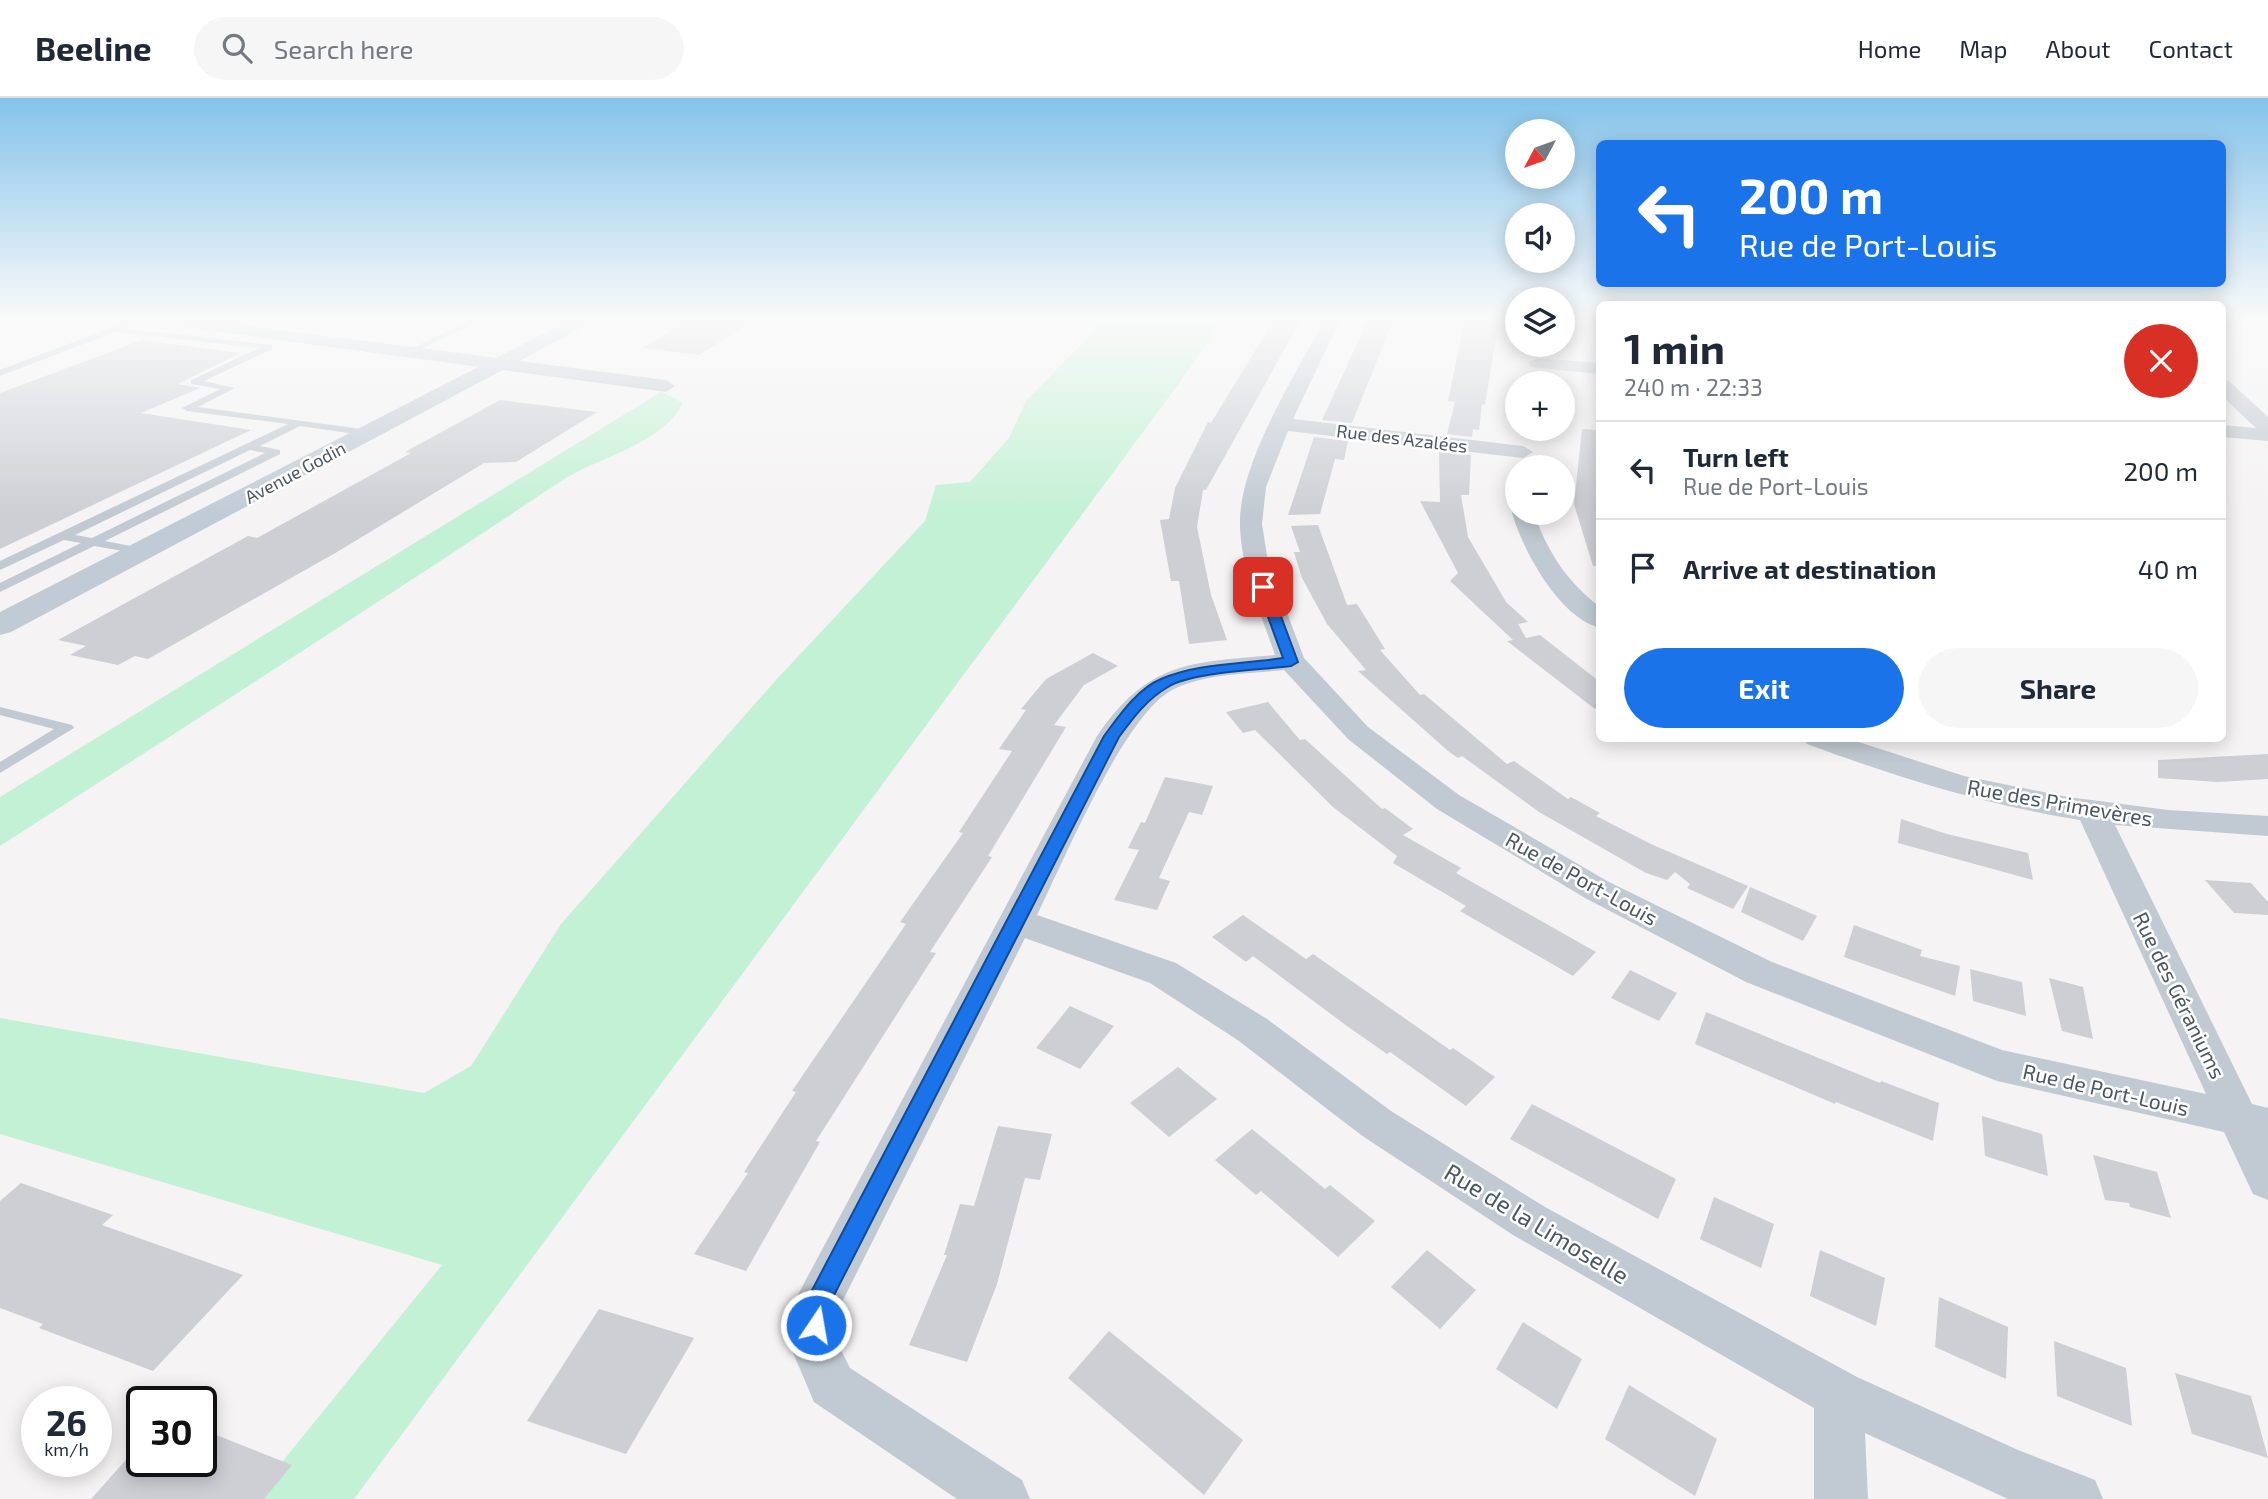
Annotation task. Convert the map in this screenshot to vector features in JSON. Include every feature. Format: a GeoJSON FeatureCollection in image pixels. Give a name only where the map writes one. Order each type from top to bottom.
{"type":"FeatureCollection","features":[{"type":"Feature","properties":{"kind":"street","name":"Avenue Godin"},"geometry":{"type":"LineString","coordinates":[[0,625],[464,383]]}},
{"type":"Feature","properties":{"kind":"street"},"geometry":{"type":"LineString","coordinates":[[647,383],[666,386]]}},
{"type":"Feature","properties":{"kind":"street","name":"Rue de Port-Louis"},"geometry":{"type":"LineString","coordinates":[[1302,383],[1264,459],[1255,487],[1251,523],[1256,562],[1291,662],[1358,733],[1448,802],[1597,890],[1759,972],[1997,1065],[2253,1122]]}},
{"type":"Feature","properties":{"kind":"street"},"geometry":{"type":"LineString","coordinates":[[2226,389],[2268,428]]}},
{"type":"Feature","properties":{"kind":"street","name":"Rue des Azalées"},"geometry":{"type":"LineString","coordinates":[[1282,424],[1505,457]]}},
{"type":"Feature","properties":{"kind":"street"},"geometry":{"type":"LineString","coordinates":[[2226,430],[2268,435]]}},
{"type":"Feature","properties":{"kind":"street"},"geometry":{"type":"LineString","coordinates":[[1526,525],[1528,535],[1550,572],[1596,616]]}},
{"type":"Feature","properties":{"kind":"street"},"geometry":{"type":"LineString","coordinates":[[1003,1499],[832,1385],[815,1348],[818,1302],[1112,736],[1140,701],[1165,682],[1196,674],[1291,662]]}},
{"type":"Feature","properties":{"kind":"street","name":"Rue des Primevères"},"geometry":{"type":"LineString","coordinates":[[1828,742],[1898,767],[2001,795],[2186,824],[2268,826]]}},
{"type":"Feature","properties":{"kind":"street","name":"Rue des Géraniums"},"geometry":{"type":"LineString","coordinates":[[2091,809],[2253,1122],[2268,1181]]}},
{"type":"Feature","properties":{"kind":"street","name":"Rue de la Limoselle"},"geometry":{"type":"LineString","coordinates":[[1016,921],[1163,972],[1253,1030],[1376,1123],[1529,1221],[1839,1395],[2008,1472],[2076,1499]]}},
{"type":"Feature","properties":{"kind":"street"},"geometry":{"type":"LineString","coordinates":[[1839,1395],[1840,1499]]}},
{"type":"Feature","properties":{"kind":"lane"},"geometry":{"type":"LineString","coordinates":[[202,383],[230,388],[187,408],[369,433]]}},
{"type":"Feature","properties":{"kind":"lane"},"geometry":{"type":"LineString","coordinates":[[0,566],[299,423]]}},
{"type":"Feature","properties":{"kind":"lane"},"geometry":{"type":"LineString","coordinates":[[0,588],[276,452],[249,447]]}},
{"type":"Feature","properties":{"kind":"lane"},"geometry":{"type":"LineString","coordinates":[[63,536],[142,552]]}},
{"type":"Feature","properties":{"kind":"lane"},"geometry":{"type":"LineString","coordinates":[[0,711],[67,728],[0,768]]}},
{"type":"Feature","properties":{"kind":"green space"},"geometry":{"type":"Polygon","coordinates":[[[1043,383],[1179,383],[354,1499],[252,1499],[442,1265],[0,1134],[0,1018],[424,1093],[471,1066],[561,924],[776,680],[925,521],[936,485],[970,482],[1009,438],[1026,401],[1043,383]]]}},
{"type":"Feature","properties":{"kind":"green space"},"geometry":{"type":"Polygon","coordinates":[[[661,392],[683,403],[661,429],[645,440],[561,481],[0,846],[0,797],[661,392]]]}},
{"type":"Feature","properties":{"kind":"building"},"geometry":{"type":"Polygon","coordinates":[[[26,383],[179,383],[200,388],[141,413],[251,430],[0,549],[0,393],[26,383]]]}},
{"type":"Feature","properties":{"kind":"building"},"geometry":{"type":"Polygon","coordinates":[[[1235,383],[1266,383],[1206,490],[1203,490],[1197,527],[1211,595],[1227,640],[1189,644],[1179,581],[1171,581],[1160,520],[1169,519],[1175,488],[1208,422],[1211,423],[1235,383]]]}},
{"type":"Feature","properties":{"kind":"building"},"geometry":{"type":"Polygon","coordinates":[[[1339,383],[1368,383],[1352,423],[1322,420],[1339,383]]]}},
{"type":"Feature","properties":{"kind":"building"},"geometry":{"type":"Polygon","coordinates":[[[1452,383],[1488,383],[1485,405],[1482,404],[1479,430],[1473,429],[1472,437],[1447,434],[1455,402],[1448,401],[1452,383]]]}},
{"type":"Feature","properties":{"kind":"building"},"geometry":{"type":"Polygon","coordinates":[[[500,400],[597,412],[516,462],[484,463],[337,552],[148,659],[135,656],[118,665],[70,655],[86,646],[58,640],[248,536],[257,538],[411,453],[405,452],[500,400]]]}},
{"type":"Feature","properties":{"kind":"building"},"geometry":{"type":"Polygon","coordinates":[[[1582,429],[1596,430],[1596,566],[1593,566],[1575,507],[1582,429]]]}},
{"type":"Feature","properties":{"kind":"building"},"geometry":{"type":"Polygon","coordinates":[[[1314,437],[1348,441],[1344,460],[1335,459],[1320,514],[1288,515],[1314,437]]]}},
{"type":"Feature","properties":{"kind":"building"},"geometry":{"type":"Polygon","coordinates":[[[1439,451],[1471,455],[1469,495],[1461,495],[1468,537],[1506,602],[1528,622],[1518,624],[1526,638],[1540,635],[1596,679],[1595,709],[1507,641],[1513,640],[1450,581],[1458,573],[1420,501],[1440,502],[1439,451]]]}},
{"type":"Feature","properties":{"kind":"building"},"geometry":{"type":"Polygon","coordinates":[[[1318,525],[1347,605],[1357,604],[1385,649],[1380,650],[1420,695],[1424,694],[1507,764],[1514,761],[1568,799],[1571,797],[1600,813],[1596,816],[1651,844],[1748,886],[1733,909],[1687,888],[1690,884],[1675,872],[1667,880],[1646,873],[1539,812],[1462,756],[1458,758],[1448,751],[1358,671],[1366,670],[1327,624],[1302,578],[1294,552],[1300,552],[1291,526],[1318,525]]]}},
{"type":"Feature","properties":{"kind":"building"},"geometry":{"type":"Polygon","coordinates":[[[1093,653],[1118,666],[1084,685],[1054,725],[1066,727],[988,856],[992,857],[930,952],[936,953],[816,1141],[820,1142],[746,1271],[694,1254],[748,1173],[744,1172],[796,1092],[792,1091],[906,924],[900,922],[963,833],[959,832],[1012,751],[999,749],[1026,710],[1021,709],[1046,679],[1093,653]]]}},
{"type":"Feature","properties":{"kind":"building"},"geometry":{"type":"Polygon","coordinates":[[[1268,702],[1300,740],[1305,739],[1382,809],[1385,808],[1413,829],[1403,835],[1461,868],[1456,873],[1596,952],[1573,976],[1460,911],[1466,906],[1393,863],[1397,856],[1333,807],[1255,730],[1243,733],[1226,712],[1268,702]]]}},
{"type":"Feature","properties":{"kind":"building"},"geometry":{"type":"Polygon","coordinates":[[[2268,754],[2268,779],[2218,782],[2158,778],[2158,760],[2268,754]]]}},
{"type":"Feature","properties":{"kind":"building"},"geometry":{"type":"Polygon","coordinates":[[[1165,777],[1213,786],[1202,815],[1189,812],[1159,878],[1170,881],[1157,910],[1114,900],[1139,850],[1128,848],[1141,822],[1145,823],[1165,777]]]}},
{"type":"Feature","properties":{"kind":"building"},"geometry":{"type":"Polygon","coordinates":[[[1901,819],[1947,834],[2028,853],[2033,880],[1898,843],[1901,819]]]}},
{"type":"Feature","properties":{"kind":"building"},"geometry":{"type":"Polygon","coordinates":[[[2205,880],[2251,883],[2268,902],[2268,915],[2234,913],[2205,880]]]}},
{"type":"Feature","properties":{"kind":"building"},"geometry":{"type":"Polygon","coordinates":[[[1750,887],[1817,916],[1803,941],[1741,912],[1750,887]]]}},
{"type":"Feature","properties":{"kind":"building"},"geometry":{"type":"Polygon","coordinates":[[[1243,915],[1306,959],[1313,954],[1450,1050],[1453,1048],[1495,1077],[1466,1106],[1390,1052],[1387,1054],[1347,1026],[1253,956],[1246,962],[1212,937],[1243,915]]]}},
{"type":"Feature","properties":{"kind":"building"},"geometry":{"type":"Polygon","coordinates":[[[1854,925],[1922,950],[1920,956],[1960,966],[1955,996],[1844,957],[1854,925]]]}},
{"type":"Feature","properties":{"kind":"building"},"geometry":{"type":"Polygon","coordinates":[[[1970,969],[2022,982],[2026,1016],[1973,1001],[1970,969]]]}},
{"type":"Feature","properties":{"kind":"building"},"geometry":{"type":"Polygon","coordinates":[[[1630,970],[1677,993],[1659,1021],[1611,998],[1630,970]]]}},
{"type":"Feature","properties":{"kind":"building"},"geometry":{"type":"Polygon","coordinates":[[[2049,978],[2083,987],[2093,1039],[2062,1031],[2049,978]]]}},
{"type":"Feature","properties":{"kind":"building"},"geometry":{"type":"Polygon","coordinates":[[[1070,1006],[1114,1026],[1080,1069],[1036,1048],[1070,1006]]]}},
{"type":"Feature","properties":{"kind":"building"},"geometry":{"type":"Polygon","coordinates":[[[1706,1012],[1880,1083],[1881,1081],[1939,1103],[1933,1141],[1836,1102],[1835,1104],[1695,1044],[1706,1012]]]}},
{"type":"Feature","properties":{"kind":"building"},"geometry":{"type":"Polygon","coordinates":[[[1178,1067],[1217,1099],[1169,1137],[1130,1103],[1178,1067]]]}},
{"type":"Feature","properties":{"kind":"building"},"geometry":{"type":"Polygon","coordinates":[[[1532,1104],[1676,1179],[1658,1219],[1510,1139],[1532,1104]]]}},
{"type":"Feature","properties":{"kind":"building"},"geometry":{"type":"Polygon","coordinates":[[[1982,1116],[2042,1134],[2048,1176],[1985,1156],[1982,1116]]]}},
{"type":"Feature","properties":{"kind":"building"},"geometry":{"type":"Polygon","coordinates":[[[998,1126],[1052,1134],[1040,1180],[1025,1178],[997,1284],[967,1362],[909,1345],[947,1255],[944,1255],[960,1204],[974,1206],[998,1126]]]}},
{"type":"Feature","properties":{"kind":"building"},"geometry":{"type":"Polygon","coordinates":[[[1252,1129],[1325,1189],[1330,1185],[1375,1221],[1338,1257],[1261,1191],[1256,1195],[1215,1160],[1252,1129]]]}},
{"type":"Feature","properties":{"kind":"building"},"geometry":{"type":"Polygon","coordinates":[[[2093,1155],[2157,1172],[2171,1218],[2130,1207],[2129,1203],[2105,1200],[2093,1155]]]}},
{"type":"Feature","properties":{"kind":"building"},"geometry":{"type":"Polygon","coordinates":[[[21,1183],[113,1215],[102,1225],[243,1275],[153,1371],[39,1328],[43,1324],[0,1308],[0,1201],[21,1183]]]}},
{"type":"Feature","properties":{"kind":"building"},"geometry":{"type":"Polygon","coordinates":[[[1714,1197],[1774,1224],[1761,1268],[1700,1239],[1714,1197]]]}},
{"type":"Feature","properties":{"kind":"building"},"geometry":{"type":"Polygon","coordinates":[[[1427,1250],[1476,1290],[1440,1329],[1391,1287],[1427,1250]]]}},
{"type":"Feature","properties":{"kind":"building"},"geometry":{"type":"Polygon","coordinates":[[[1820,1250],[1885,1278],[1876,1326],[1810,1296],[1820,1250]]]}},
{"type":"Feature","properties":{"kind":"building"},"geometry":{"type":"Polygon","coordinates":[[[1939,1297],[2008,1327],[2006,1379],[1935,1347],[1939,1297]]]}},
{"type":"Feature","properties":{"kind":"building"},"geometry":{"type":"Polygon","coordinates":[[[599,1309],[694,1338],[626,1454],[527,1421],[599,1309]]]}},
{"type":"Feature","properties":{"kind":"building"},"geometry":{"type":"Polygon","coordinates":[[[1523,1322],[1582,1359],[1557,1409],[1496,1369],[1523,1322]]]}},
{"type":"Feature","properties":{"kind":"building"},"geometry":{"type":"Polygon","coordinates":[[[1109,1331],[1243,1440],[1204,1495],[1068,1378],[1109,1331]]]}},
{"type":"Feature","properties":{"kind":"building"},"geometry":{"type":"Polygon","coordinates":[[[2054,1341],[2126,1368],[2132,1426],[2057,1396],[2054,1341]]]}},
{"type":"Feature","properties":{"kind":"building"},"geometry":{"type":"Polygon","coordinates":[[[2175,1373],[2251,1396],[2268,1458],[2192,1434],[2175,1373]]]}},
{"type":"Feature","properties":{"kind":"building"},"geometry":{"type":"Polygon","coordinates":[[[1629,1385],[1717,1439],[1695,1496],[1605,1439],[1629,1385]]]}},
{"type":"Feature","properties":{"kind":"building"},"geometry":{"type":"Polygon","coordinates":[[[217,1435],[292,1465],[264,1499],[91,1499],[126,1460],[126,1477],[217,1477],[217,1435]]]}},
{"type":"Feature","properties":{"kind":"route"},"geometry":{"type":"LineString","coordinates":[[816,1325],[818,1302],[1112,736],[1140,701],[1165,682],[1196,674],[1291,662],[1263,587]]}}]}
